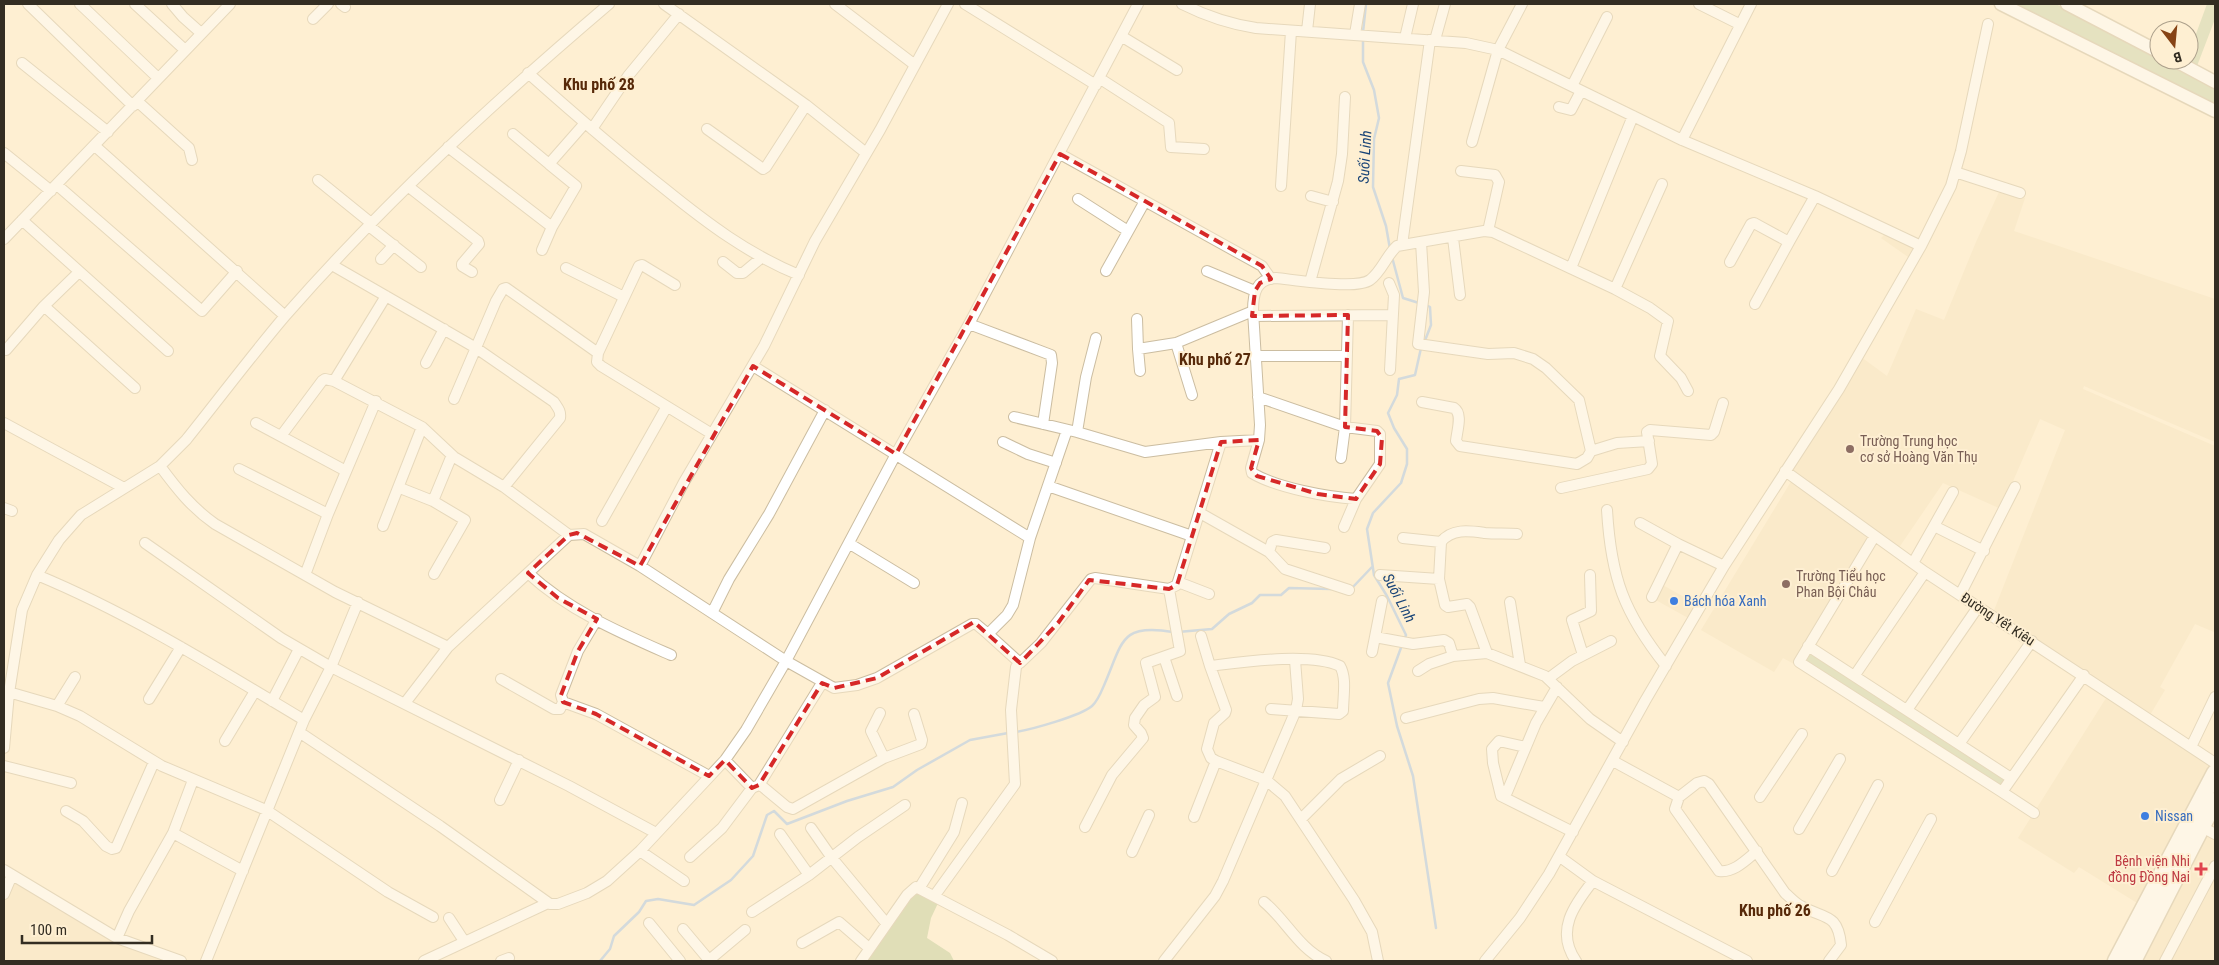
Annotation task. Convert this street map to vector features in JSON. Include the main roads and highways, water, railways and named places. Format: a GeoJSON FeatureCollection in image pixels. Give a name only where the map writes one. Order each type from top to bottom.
{"type":"FeatureCollection","features":[{"type":"Feature","properties":{"kind":"highway"},"geometry":{"type":"LineString","coordinates":[[2116,961],[2215,773]]}},
{"type":"Feature","properties":{"kind":"highway"},"geometry":{"type":"LineString","coordinates":[[2133,961],[2209,831],[2215,801]]}},
{"type":"Feature","properties":{"kind":"waterway","name":"Suối Linh"},"geometry":{"type":"LineString","coordinates":[[1363,32],[1366,4]]}},
{"type":"Feature","properties":{"kind":"waterway","name":"Suối Linh"},"geometry":{"type":"LineString","coordinates":[[1363,38],[1363,62],[1374,90],[1379,118],[1374,139],[1373,187],[1386,226],[1390,249]]}},
{"type":"Feature","properties":{"kind":"waterway","name":"Suối Linh"},"geometry":{"type":"LineString","coordinates":[[1392,257],[1403,298],[1419,303]]}},
{"type":"Feature","properties":{"kind":"waterway","name":"Suối Linh"},"geometry":{"type":"LineString","coordinates":[[1424,343],[1431,325],[1430,307],[1426,305]]}},
{"type":"Feature","properties":{"kind":"waterway","name":"Suối Linh"},"geometry":{"type":"LineString","coordinates":[[1404,640],[1406,635],[1387,596],[1374,575],[1367,529],[1373,513],[1401,483],[1407,464],[1407,449],[1394,428],[1388,413],[1397,395],[1399,379],[1415,375],[1421,348]]}},
{"type":"Feature","properties":{"kind":"waterway"},"geometry":{"type":"LineString","coordinates":[[1352,588],[1372,567]]}},
{"type":"Feature","properties":{"kind":"waterway"},"geometry":{"type":"LineString","coordinates":[[1178,632],[1212,629],[1229,614],[1252,603],[1260,595],[1281,595],[1289,588],[1331,589]]}},
{"type":"Feature","properties":{"kind":"waterway"},"geometry":{"type":"LineString","coordinates":[[1016,732],[1067,718],[1092,706],[1100,695],[1121,646],[1126,638],[1133,633],[1143,630],[1173,632]]}},
{"type":"Feature","properties":{"kind":"waterway","name":"Suối Linh"},"geometry":{"type":"LineString","coordinates":[[1402,645],[1388,683],[1397,726],[1413,776],[1436,928]]}},
{"type":"Feature","properties":{"kind":"waterway"},"geometry":{"type":"LineString","coordinates":[[600,961],[610,949],[614,936],[639,912],[646,901],[658,899],[694,905],[731,880],[753,856],[767,815],[774,811],[787,824],[847,801],[893,787],[917,770],[970,740],[1008,733]]}},
{"type":"Feature","properties":{"kind":"place","name":"Trường Trung học cơ sở Hoàng Văn Thụ"},"geometry":{"type":"Point","coordinates":[1850,449]}},
{"type":"Feature","properties":{"kind":"place","name":"Trường Tiểu học Phan Bội Châu"},"geometry":{"type":"Point","coordinates":[1786,584]}},
{"type":"Feature","properties":{"kind":"place","name":"Bách hóa Xanh"},"geometry":{"type":"Point","coordinates":[1674,601]}},
{"type":"Feature","properties":{"kind":"place","name":"Nissan"},"geometry":{"type":"Point","coordinates":[2145,816]}},
{"type":"Feature","properties":{"kind":"place","name":"Bệnh viện Nhi đồng Đồng Nai"},"geometry":{"type":"Point","coordinates":[2201,869]}},
{"type":"Feature","properties":{"kind":"district","name":"Khu phố 28"},"geometry":{"type":"Point","coordinates":[599,84]}},
{"type":"Feature","properties":{"kind":"district","name":"Khu phố 27"},"geometry":{"type":"Point","coordinates":[1215,359]}},
{"type":"Feature","properties":{"kind":"district","name":"Khu phố 26"},"geometry":{"type":"Point","coordinates":[1775,910]}}]}
